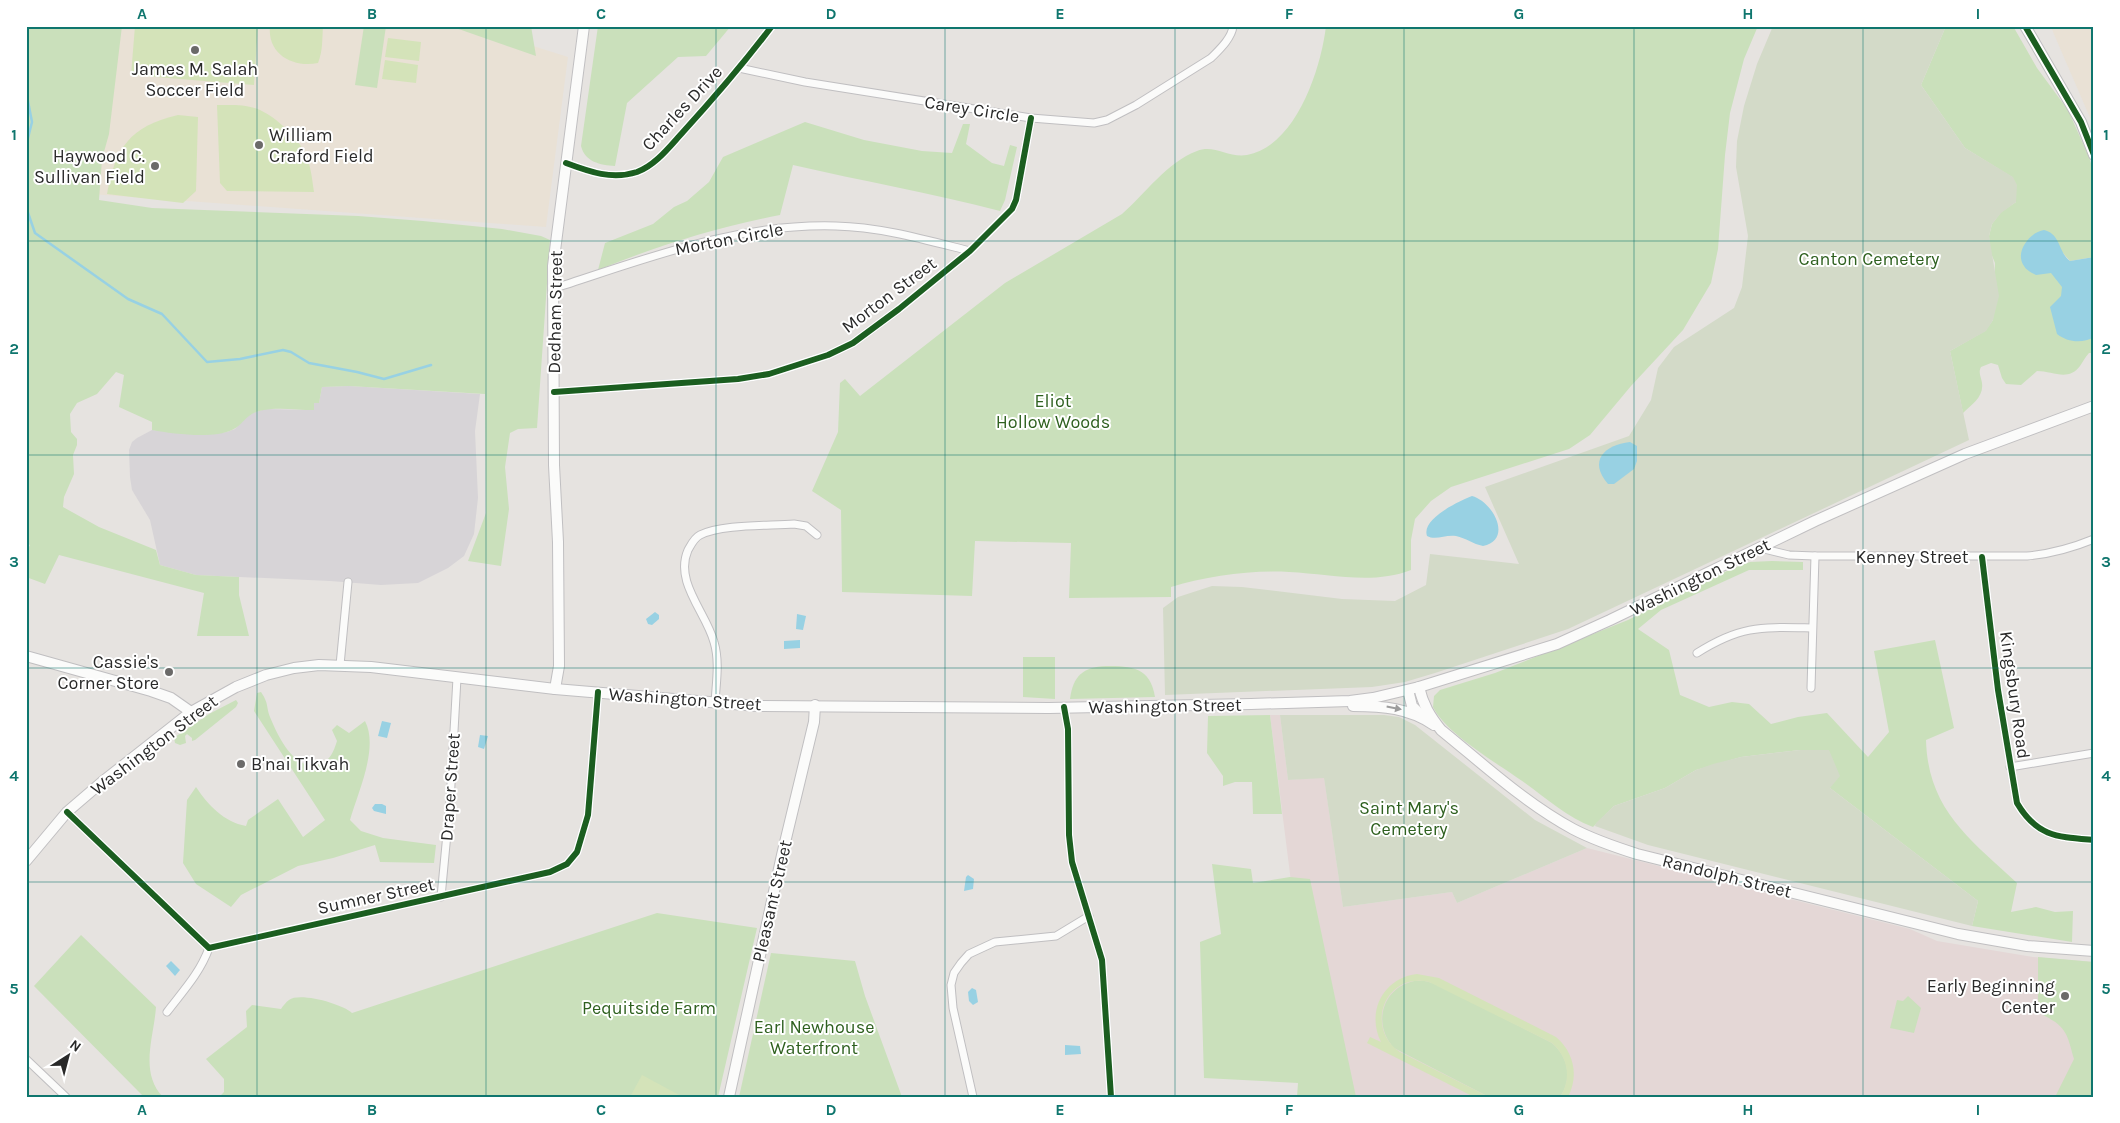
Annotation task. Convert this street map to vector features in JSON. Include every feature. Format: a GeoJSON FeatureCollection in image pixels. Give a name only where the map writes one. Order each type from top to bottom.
{"type":"FeatureCollection","features":[{"type":"Feature","properties":{"kind":"main road","name":"Dedham Street"},"geometry":{"type":"LineString","coordinates":[[555,688],[559,666],[552,289],[559,214],[584,26]]}},
{"type":"Feature","properties":{"kind":"main road"},"geometry":{"type":"LineString","coordinates":[[2025,26],[2081,122],[2094,155]]}},
{"type":"Feature","properties":{"kind":"main road","name":"Washington Street"},"geometry":{"type":"LineString","coordinates":[[26,861],[67,812],[191,712],[219,695],[266,675],[294,668],[370,667],[555,688],[757,706],[1064,707],[1350,701],[1419,687],[1557,644],[1759,548],[1966,454],[2094,406]]}},
{"type":"Feature","properties":{"kind":"main road"},"geometry":{"type":"LineString","coordinates":[[26,656],[151,691],[171,698],[191,712]]}},
{"type":"Feature","properties":{"kind":"main road","name":"Randolph Street"},"geometry":{"type":"LineString","coordinates":[[1419,687],[1422,700],[1430,716],[1441,730],[1545,811],[1573,829],[1618,848],[1958,934],[2027,946],[2094,951]]}},
{"type":"Feature","properties":{"kind":"main road"},"geometry":{"type":"LineString","coordinates":[[1408,690],[1412,706],[1426,720]]}},
{"type":"Feature","properties":{"kind":"main road","name":"Washington Street"},"geometry":{"type":"LineString","coordinates":[[1293,702],[1308,706],[1389,707],[1407,711],[1441,730]]}},
{"type":"Feature","properties":{"kind":"main road","name":"Pleasant Street"},"geometry":{"type":"LineString","coordinates":[[729,1097],[814,722],[815,705]]}},
{"type":"Feature","properties":{"kind":"street","name":"Charles Drive"},"geometry":{"type":"LineString","coordinates":[[566,163],[604,175],[620,175],[638,171],[653,163],[739,68],[772,26]]}},
{"type":"Feature","properties":{"kind":"street","name":"Carey Circle"},"geometry":{"type":"LineString","coordinates":[[739,68],[805,82],[1031,118],[1094,124],[1107,120],[1136,105],[1212,58],[1232,31],[1233,26]]}},
{"type":"Feature","properties":{"kind":"street","name":"Morton Street"},"geometry":{"type":"LineString","coordinates":[[554,392],[769,374],[820,358],[853,343],[970,251],[1012,209],[1016,200],[1031,118]]}},
{"type":"Feature","properties":{"kind":"street","name":"Morton Circle"},"geometry":{"type":"LineString","coordinates":[[552,289],[649,256],[704,241],[762,229],[836,226],[870,229],[970,251]]}},
{"type":"Feature","properties":{"kind":"street"},"geometry":{"type":"LineString","coordinates":[[715,703],[718,665],[714,641],[683,571],[685,557],[690,546],[698,536],[714,530],[794,524],[806,526],[817,535]]}},
{"type":"Feature","properties":{"kind":"street","name":"Kenney Street"},"geometry":{"type":"LineString","coordinates":[[1759,548],[1789,556],[1982,557],[2045,554],[2074,547],[2094,539]]}},
{"type":"Feature","properties":{"kind":"street"},"geometry":{"type":"LineString","coordinates":[[1811,688],[1815,556]]}},
{"type":"Feature","properties":{"kind":"street","name":"Kingsbury Road"},"geometry":{"type":"LineString","coordinates":[[1982,557],[1998,690],[2017,803],[2026,817],[2038,829],[2062,837],[2094,840]]}},
{"type":"Feature","properties":{"kind":"street"},"geometry":{"type":"LineString","coordinates":[[340,666],[348,582]]}},
{"type":"Feature","properties":{"kind":"street"},"geometry":{"type":"LineString","coordinates":[[1696,653],[1734,633],[1752,628],[1812,628]]}},
{"type":"Feature","properties":{"kind":"street","name":"Draper Street"},"geometry":{"type":"LineString","coordinates":[[441,897],[450,802],[457,678]]}},
{"type":"Feature","properties":{"kind":"street","name":"Sumner Street"},"geometry":{"type":"LineString","coordinates":[[209,948],[550,872],[567,864],[577,852],[588,815],[598,692]]}},
{"type":"Feature","properties":{"kind":"street"},"geometry":{"type":"LineString","coordinates":[[1064,707],[1068,729],[1069,834],[1072,862],[1102,960],[1111,1097]]}},
{"type":"Feature","properties":{"kind":"street"},"geometry":{"type":"LineString","coordinates":[[2010,767],[2094,753]]}},
{"type":"Feature","properties":{"kind":"street"},"geometry":{"type":"LineString","coordinates":[[67,812],[209,948],[203,965],[196,976],[167,1012]]}},
{"type":"Feature","properties":{"kind":"street"},"geometry":{"type":"LineString","coordinates":[[973,1097],[953,1008],[951,985],[954,973],[969,954],[995,942],[1056,936],[1089,916]]}},
{"type":"Feature","properties":{"kind":"street"},"geometry":{"type":"LineString","coordinates":[[26,1059],[66,1097]]}},
{"type":"Feature","properties":{"kind":"shaded area"},"geometry":{"type":"Polygon","coordinates":[[[91,26],[470,26],[568,57],[546,227],[77,193],[91,26]]]}},
{"type":"Feature","properties":{"kind":"shaded area"},"geometry":{"type":"Polygon","coordinates":[[[2051,26],[2094,26],[2094,127],[2053,32],[2051,26]]]}},
{"type":"Feature","properties":{"kind":"shaded area"},"geometry":{"type":"Polygon","coordinates":[[[349,386],[480,394],[475,431],[478,498],[474,534],[464,556],[448,568],[418,583],[381,585],[196,575],[160,565],[150,520],[132,490],[129,450],[132,442],[152,430],[202,434],[227,432],[235,429],[249,414],[265,409],[314,410],[314,403],[319,403],[322,387],[349,386]]]}},
{"type":"Feature","properties":{"kind":"shaded area"},"geometry":{"type":"Polygon","coordinates":[[[1270,715],[1280,715],[1288,780],[1324,777],[1343,907],[1452,892],[1457,903],[1587,848],[1910,929],[1937,941],[2033,957],[2094,962],[2094,1097],[1315,1097],[1304,985],[1270,715]]]}},
{"type":"Feature","properties":{"kind":"green space"},"geometry":{"type":"Polygon","coordinates":[[[26,26],[122,26],[109,134],[102,159],[99,200],[152,208],[358,216],[423,221],[502,229],[541,236],[550,240],[537,428],[518,429],[510,433],[505,467],[509,509],[501,566],[468,561],[486,513],[485,394],[349,386],[322,387],[319,403],[314,403],[314,410],[270,409],[258,411],[249,416],[236,428],[224,433],[193,435],[152,430],[152,422],[119,407],[124,375],[116,372],[97,394],[77,403],[70,414],[71,432],[77,439],[77,445],[73,455],[74,474],[64,497],[63,507],[99,527],[156,550],[160,565],[196,575],[239,577],[239,595],[249,636],[197,636],[204,593],[59,555],[45,584],[26,577],[26,553],[30,545],[26,543],[26,26]]]}},
{"type":"Feature","properties":{"kind":"green space","name":"James M. Salah Soccer Field"},"geometry":{"type":"Polygon","coordinates":[[[135,26],[258,26],[254,85],[131,75],[135,26]]]}},
{"type":"Feature","properties":{"kind":"green space"},"geometry":{"type":"Polygon","coordinates":[[[270,26],[323,26],[322,49],[318,63],[300,63],[284,57],[273,45],[270,36],[270,26]]]}},
{"type":"Feature","properties":{"kind":"green space"},"geometry":{"type":"Polygon","coordinates":[[[364,26],[386,26],[377,88],[355,85],[364,26]]]}},
{"type":"Feature","properties":{"kind":"green space"},"geometry":{"type":"Polygon","coordinates":[[[450,26],[531,26],[536,56],[450,26]]]}},
{"type":"Feature","properties":{"kind":"green space"},"geometry":{"type":"Polygon","coordinates":[[[598,26],[731,26],[706,56],[678,57],[627,103],[615,166],[594,162],[586,156],[581,146],[598,26]]]}},
{"type":"Feature","properties":{"kind":"green space","name":"Eliot Hollow Woods"},"geometry":{"type":"Polygon","coordinates":[[[1326,26],[1758,26],[1744,59],[1730,113],[1718,249],[1711,283],[1683,330],[1631,386],[1590,435],[1569,449],[1451,487],[1431,501],[1415,519],[1411,540],[1411,570],[1382,577],[1367,578],[1289,572],[1244,573],[1214,577],[1171,587],[1171,597],[1069,598],[1071,543],[975,541],[972,596],[842,592],[841,510],[812,491],[838,432],[840,383],[845,379],[860,396],[1005,283],[1122,214],[1166,170],[1186,156],[1203,149],[1234,155],[1247,155],[1264,149],[1279,137],[1292,122],[1303,103],[1318,63],[1326,26]]]}},
{"type":"Feature","properties":{"kind":"green space","name":"Canton Cemetery"},"geometry":{"type":"Polygon","coordinates":[[[1773,26],[1946,26],[1921,85],[1965,148],[2013,177],[2017,185],[2016,202],[2001,213],[1992,224],[1989,236],[1999,296],[1993,320],[1986,331],[1950,351],[1969,440],[1568,629],[1435,673],[1405,682],[1372,687],[1165,695],[1163,608],[1178,597],[1212,586],[1242,587],[1342,599],[1395,601],[1426,585],[1430,554],[1519,564],[1485,487],[1629,436],[1651,400],[1658,368],[1674,347],[1734,308],[1742,287],[1748,236],[1736,167],[1737,141],[1744,106],[1757,64],[1773,26]]]}},
{"type":"Feature","properties":{"kind":"green space"},"geometry":{"type":"Polygon","coordinates":[[[1946,26],[2013,26],[2037,68],[2068,110],[2094,173],[2094,257],[2070,261],[2057,249],[2094,301],[2094,353],[2089,353],[2080,366],[2070,374],[2037,371],[2021,385],[2006,384],[1998,365],[1991,363],[1981,367],[1981,392],[1977,400],[1963,413],[1950,351],[1985,331],[1993,320],[1995,263],[1990,251],[1989,236],[1992,224],[2001,212],[2016,202],[2012,177],[1965,148],[1921,85],[1946,26]]]}},
{"type":"Feature","properties":{"kind":"green space"},"geometry":{"type":"Polygon","coordinates":[[[388,38],[421,42],[419,61],[385,57],[388,38]]]}},
{"type":"Feature","properties":{"kind":"green space"},"geometry":{"type":"Polygon","coordinates":[[[385,60],[418,65],[416,83],[382,79],[385,60]]]}},
{"type":"Feature","properties":{"kind":"green space","name":"William Craford Field"},"geometry":{"type":"Polygon","coordinates":[[[217,105],[239,105],[255,108],[266,113],[286,128],[305,153],[310,167],[314,192],[227,191],[220,183],[217,105]]]}},
{"type":"Feature","properties":{"kind":"green space","name":"Haywood C. Sullivan Field"},"geometry":{"type":"Polygon","coordinates":[[[178,115],[198,117],[196,191],[183,203],[107,194],[115,164],[120,152],[128,141],[148,126],[178,115]]]}},
{"type":"Feature","properties":{"kind":"green space"},"geometry":{"type":"Polygon","coordinates":[[[805,122],[864,140],[922,151],[952,153],[963,124],[970,124],[966,144],[992,163],[1004,166],[1010,145],[1017,147],[1005,200],[1000,211],[793,165],[780,215],[688,238],[598,270],[605,243],[653,224],[674,207],[687,201],[709,182],[723,157],[805,122]]]}},
{"type":"Feature","properties":{"kind":"green space"},"geometry":{"type":"Polygon","coordinates":[[[1750,562],[1803,562],[1803,570],[1749,570],[1661,610],[1638,629],[1669,650],[1680,695],[1709,707],[1732,702],[1749,704],[1771,724],[1798,717],[1827,713],[1868,757],[1889,732],[1874,651],[1935,640],[1954,728],[1926,740],[1934,786],[1943,804],[1968,837],[2017,883],[2011,912],[2036,907],[2055,912],[2073,911],[2072,942],[1972,926],[1978,901],[1830,788],[1829,750],[1800,750],[1741,757],[1696,770],[1665,788],[1614,806],[1593,827],[1566,813],[1474,748],[1449,728],[1433,707],[1434,696],[1440,690],[1495,673],[1628,620],[1731,569],[1750,562]]]}},
{"type":"Feature","properties":{"kind":"green space"},"geometry":{"type":"Polygon","coordinates":[[[1023,657],[1055,657],[1055,699],[1023,697],[1023,657]]]}},
{"type":"Feature","properties":{"kind":"green space"},"geometry":{"type":"Polygon","coordinates":[[[1106,666],[1138,670],[1149,680],[1155,697],[1070,699],[1071,691],[1080,674],[1091,668],[1106,666]]]}},
{"type":"Feature","properties":{"kind":"green space"},"geometry":{"type":"Polygon","coordinates":[[[261,692],[270,717],[287,749],[300,762],[308,765],[321,764],[328,759],[337,741],[332,730],[337,725],[349,733],[365,721],[369,732],[369,757],[350,820],[361,831],[383,838],[436,845],[434,863],[380,862],[375,845],[298,866],[241,895],[231,907],[196,884],[183,863],[187,800],[196,787],[217,812],[238,824],[246,826],[248,820],[278,799],[303,837],[325,820],[254,711],[257,693],[261,692]]]}},
{"type":"Feature","properties":{"kind":"green space"},"geometry":{"type":"Polygon","coordinates":[[[236,700],[238,703],[236,707],[195,740],[192,741],[192,738],[187,734],[185,736],[186,743],[180,745],[175,743],[175,737],[209,714],[236,700]]]}},
{"type":"Feature","properties":{"kind":"green space"},"geometry":{"type":"Polygon","coordinates":[[[1270,715],[1282,814],[1253,814],[1252,782],[1235,782],[1223,786],[1223,776],[1207,753],[1208,716],[1270,715]]]}},
{"type":"Feature","properties":{"kind":"green space","name":"Saint Mary's Cemetery"},"geometry":{"type":"Polygon","coordinates":[[[1280,715],[1384,715],[1399,717],[1415,725],[1535,820],[1587,848],[1457,903],[1452,892],[1343,907],[1324,778],[1288,780],[1280,715]]]}},
{"type":"Feature","properties":{"kind":"green space"},"geometry":{"type":"Polygon","coordinates":[[[1800,750],[1829,750],[1840,776],[1830,788],[1978,901],[1972,926],[1648,845],[1595,826],[1614,806],[1665,788],[1696,770],[1741,757],[1800,750]]]}},
{"type":"Feature","properties":{"kind":"green space"},"geometry":{"type":"Polygon","coordinates":[[[1212,864],[1251,869],[1253,883],[1290,877],[1310,879],[1356,1097],[1297,1097],[1298,1083],[1204,1078],[1200,942],[1221,934],[1212,864]]]}},
{"type":"Feature","properties":{"kind":"green space","name":"Pequitside Farm"},"geometry":{"type":"Polygon","coordinates":[[[657,913],[757,928],[718,1097],[219,1097],[224,1092],[224,1079],[206,1059],[247,1027],[246,1011],[252,1005],[281,1009],[289,1000],[302,997],[331,1003],[352,1013],[657,913]]]}},
{"type":"Feature","properties":{"kind":"green space"},"geometry":{"type":"Polygon","coordinates":[[[81,935],[156,1007],[150,1065],[156,1087],[163,1097],[144,1097],[34,986],[81,935]]]}},
{"type":"Feature","properties":{"kind":"green space","name":"Earl Newhouse Waterfront"},"geometry":{"type":"Polygon","coordinates":[[[771,953],[855,961],[865,996],[902,1097],[739,1097],[771,953]]]}},
{"type":"Feature","properties":{"kind":"green space"},"geometry":{"type":"Polygon","coordinates":[[[2038,957],[2094,962],[2094,1097],[2055,1097],[2074,1059],[2065,1032],[2057,1023],[2043,1015],[2038,1000],[2038,957]]]}},
{"type":"Feature","properties":{"kind":"green space"},"geometry":{"type":"Polygon","coordinates":[[[1417,974],[1439,978],[1556,1037],[1567,1050],[1573,1065],[1573,1081],[1568,1097],[1560,1097],[1564,1090],[1567,1076],[1565,1061],[1552,1043],[1429,982],[1414,981],[1401,985],[1391,993],[1384,1004],[1382,1017],[1383,1030],[1389,1042],[1400,1052],[1489,1097],[1474,1097],[1367,1043],[1370,1037],[1381,1042],[1377,1031],[1377,1008],[1387,989],[1405,977],[1417,974]]]}},
{"type":"Feature","properties":{"kind":"green space"},"geometry":{"type":"Polygon","coordinates":[[[1414,981],[1436,984],[1552,1043],[1562,1055],[1567,1068],[1566,1083],[1560,1097],[1489,1097],[1394,1048],[1387,1039],[1383,1028],[1384,1008],[1394,991],[1414,981]]]}},
{"type":"Feature","properties":{"kind":"green space"},"geometry":{"type":"Polygon","coordinates":[[[1908,996],[1921,1008],[1914,1033],[1890,1028],[1897,1000],[1903,1001],[1908,996]]]}},
{"type":"Feature","properties":{"kind":"green space"},"geometry":{"type":"Polygon","coordinates":[[[642,1075],[681,1096],[630,1097],[642,1075]]]}},
{"type":"Feature","properties":{"kind":"water"},"geometry":{"type":"Polygon","coordinates":[[[2044,230],[2054,235],[2063,253],[2070,261],[2094,257],[2094,337],[2085,341],[2065,339],[2057,334],[2050,307],[2061,296],[2062,287],[2051,273],[2036,275],[2026,269],[2021,261],[2022,249],[2025,243],[2034,234],[2044,230]]]}},
{"type":"Feature","properties":{"kind":"water"},"geometry":{"type":"Polygon","coordinates":[[[1630,442],[1637,446],[1637,461],[1634,469],[1614,484],[1608,484],[1602,476],[1599,461],[1606,451],[1630,442]]]}},
{"type":"Feature","properties":{"kind":"water"},"geometry":{"type":"Polygon","coordinates":[[[1472,496],[1487,505],[1497,520],[1497,536],[1492,542],[1483,546],[1456,536],[1434,538],[1427,536],[1427,530],[1435,517],[1450,506],[1472,496]]]}},
{"type":"Feature","properties":{"kind":"water"},"geometry":{"type":"Polygon","coordinates":[[[655,612],[659,615],[659,619],[652,625],[648,624],[646,619],[655,612]]]}},
{"type":"Feature","properties":{"kind":"water"},"geometry":{"type":"Polygon","coordinates":[[[797,614],[806,616],[803,630],[796,629],[797,614]]]}},
{"type":"Feature","properties":{"kind":"water"},"geometry":{"type":"Polygon","coordinates":[[[800,640],[800,648],[784,649],[784,641],[800,640]]]}},
{"type":"Feature","properties":{"kind":"water"},"geometry":{"type":"Polygon","coordinates":[[[382,721],[391,723],[387,738],[378,736],[382,721]]]}},
{"type":"Feature","properties":{"kind":"water"},"geometry":{"type":"Polygon","coordinates":[[[480,735],[488,736],[484,749],[478,747],[480,735]]]}},
{"type":"Feature","properties":{"kind":"water"},"geometry":{"type":"Polygon","coordinates":[[[375,804],[386,806],[386,814],[374,811],[372,808],[375,804]]]}},
{"type":"Feature","properties":{"kind":"water"},"geometry":{"type":"Polygon","coordinates":[[[968,875],[974,879],[973,889],[964,891],[966,877],[968,875]]]}},
{"type":"Feature","properties":{"kind":"water"},"geometry":{"type":"Polygon","coordinates":[[[171,961],[180,970],[175,976],[166,966],[171,961]]]}},
{"type":"Feature","properties":{"kind":"water"},"geometry":{"type":"Polygon","coordinates":[[[972,988],[976,990],[978,1002],[973,1005],[969,1001],[968,992],[972,988]]]}},
{"type":"Feature","properties":{"kind":"water"},"geometry":{"type":"Polygon","coordinates":[[[1065,1045],[1080,1046],[1081,1054],[1065,1055],[1065,1045]]]}},
{"type":"Feature","properties":{"kind":"waterway"},"geometry":{"type":"LineString","coordinates":[[26,91],[32,122],[26,146]]}},
{"type":"Feature","properties":{"kind":"waterway"},"geometry":{"type":"LineString","coordinates":[[26,207],[35,233],[128,299],[162,314],[207,362],[240,359],[283,350],[291,352],[309,363],[384,379],[431,365]]}},
{"type":"Feature","properties":{"kind":"cycle path"},"geometry":{"type":"LineString","coordinates":[[566,163],[592,172],[610,175],[628,174],[644,169],[668,149],[740,67],[772,26]]}},
{"type":"Feature","properties":{"kind":"cycle path"},"geometry":{"type":"LineString","coordinates":[[2025,26],[2081,122],[2094,155]]}},
{"type":"Feature","properties":{"kind":"cycle path"},"geometry":{"type":"LineString","coordinates":[[554,392],[738,379],[769,374],[828,355],[853,343],[899,309],[970,251],[1012,209],[1016,200],[1031,118]]}},
{"type":"Feature","properties":{"kind":"cycle path"},"geometry":{"type":"LineString","coordinates":[[1982,557],[1998,690],[2017,803],[2032,823],[2041,829],[2059,836],[2094,840]]}},
{"type":"Feature","properties":{"kind":"cycle path"},"geometry":{"type":"LineString","coordinates":[[67,812],[209,948],[550,872],[567,864],[577,852],[588,815],[598,692]]}},
{"type":"Feature","properties":{"kind":"cycle path"},"geometry":{"type":"LineString","coordinates":[[1064,707],[1068,729],[1069,835],[1072,862],[1102,960],[1111,1097]]}},
{"type":"Feature","properties":{"kind":"place","name":"James M. Salah Soccer Field"},"geometry":{"type":"Point","coordinates":[195,50]}},
{"type":"Feature","properties":{"kind":"place","name":"William Craford Field"},"geometry":{"type":"Point","coordinates":[259,145]}},
{"type":"Feature","properties":{"kind":"place","name":"Haywood C. Sullivan Field"},"geometry":{"type":"Point","coordinates":[155,166]}},
{"type":"Feature","properties":{"kind":"place","name":"Cassie's Corner Store"},"geometry":{"type":"Point","coordinates":[169,672]}},
{"type":"Feature","properties":{"kind":"place","name":"B'nai Tikvah"},"geometry":{"type":"Point","coordinates":[241,764]}},
{"type":"Feature","properties":{"kind":"place","name":"Early Beginning Center"},"geometry":{"type":"Point","coordinates":[2065,996]}}]}
